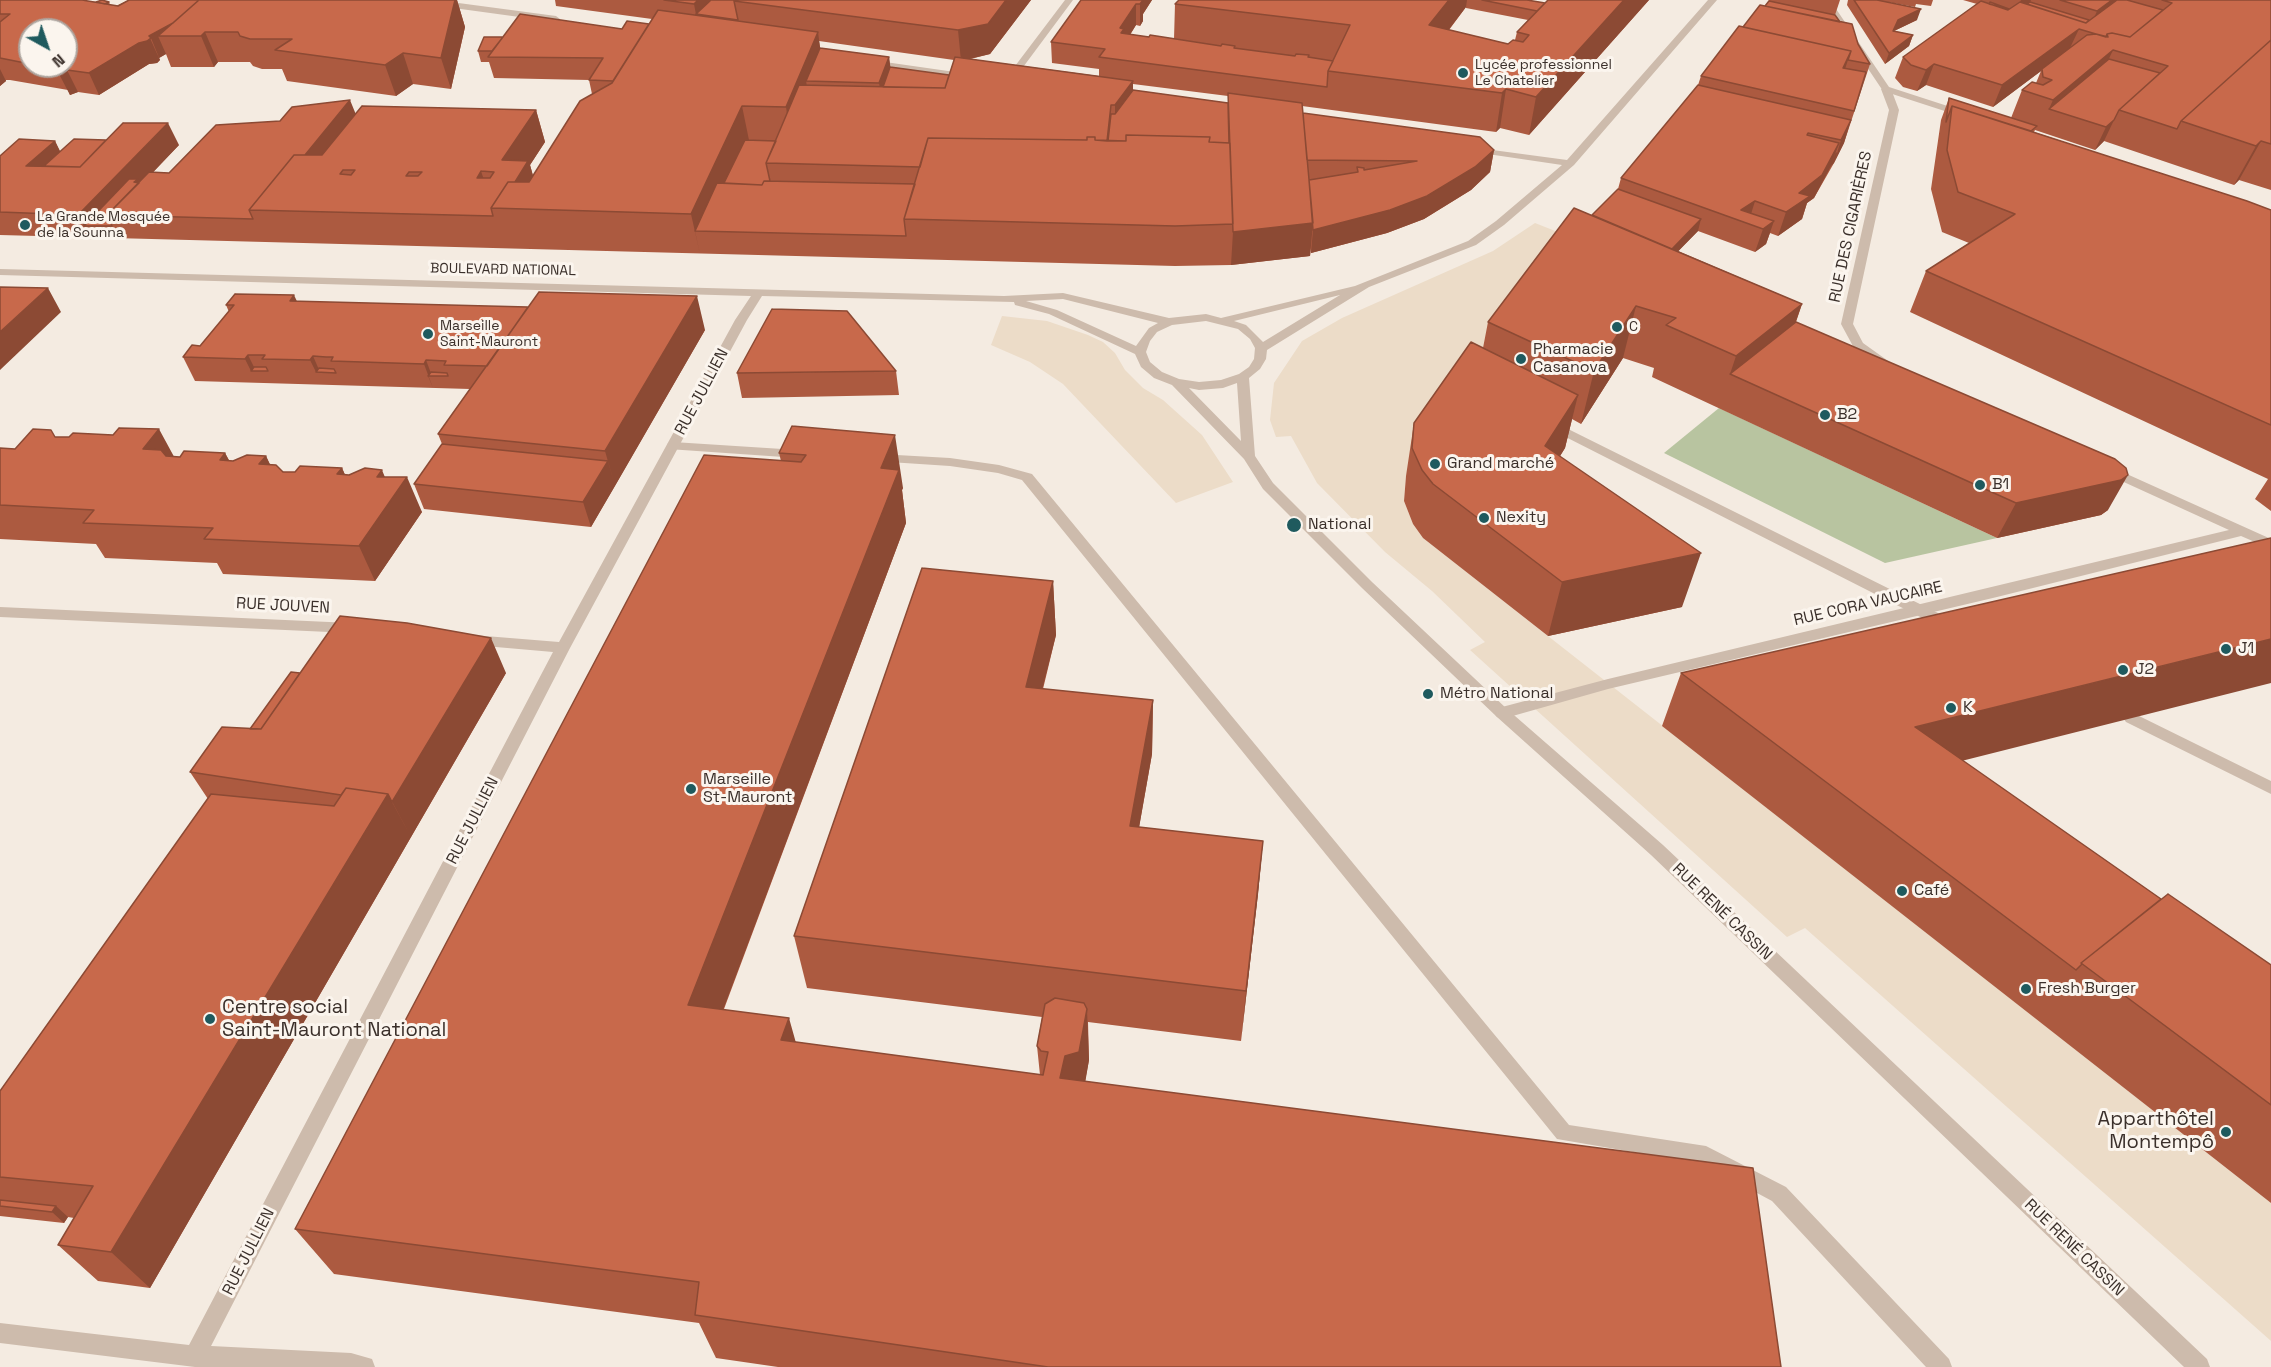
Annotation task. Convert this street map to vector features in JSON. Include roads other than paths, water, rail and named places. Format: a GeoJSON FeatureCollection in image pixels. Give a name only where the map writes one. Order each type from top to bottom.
{"type":"FeatureCollection","features":[{"type":"Feature","properties":{"kind":"street"},"geometry":{"type":"LineString","coordinates":[[417,0],[570,21]]}},
{"type":"Feature","properties":{"kind":"street"},"geometry":{"type":"LineString","coordinates":[[1007,82],[1069,0]]}},
{"type":"Feature","properties":{"kind":"street"},"geometry":{"type":"LineString","coordinates":[[1225,320],[1365,285],[1472,243],[1500,223],[1570,163],[1713,0]]}},
{"type":"Feature","properties":{"kind":"street"},"geometry":{"type":"LineString","coordinates":[[1826,0],[1886,89],[1973,118]]}},
{"type":"Feature","properties":{"kind":"street"},"geometry":{"type":"LineString","coordinates":[[865,63],[983,79]]}},
{"type":"Feature","properties":{"kind":"street"},"geometry":{"type":"LineString","coordinates":[[995,81],[1018,84]]}},
{"type":"Feature","properties":{"kind":"street","name":"RUE DES CIGARIÈRES"},"geometry":{"type":"LineString","coordinates":[[1886,89],[1894,110],[1847,324],[1858,345],[1884,364],[1903,373]]}},
{"type":"Feature","properties":{"kind":"street"},"geometry":{"type":"LineString","coordinates":[[1460,147],[1570,163]]}},
{"type":"Feature","properties":{"kind":"street","name":"BOULEVARD NATIONAL"},"geometry":{"type":"LineString","coordinates":[[0,272],[1004,299],[1063,296],[1168,322]]}},
{"type":"Feature","properties":{"kind":"street"},"geometry":{"type":"LineString","coordinates":[[1243,377],[1254,369],[1260,359],[1261,348],[1365,285]]}},
{"type":"Feature","properties":{"kind":"street","name":"RUE JULLIEN"},"geometry":{"type":"LineString","coordinates":[[195,1356],[563,648],[741,320],[760,291]]}},
{"type":"Feature","properties":{"kind":"street","name":"BOULEVARD NATIONAL"},"geometry":{"type":"LineString","coordinates":[[1004,299],[1053,312],[1140,352]]}},
{"type":"Feature","properties":{"kind":"street","name":"BOULEVARD NATIONAL"},"geometry":{"type":"LineString","coordinates":[[1243,377],[1223,384],[1199,386],[1176,382],[1158,375],[1145,364],[1140,352],[1144,340],[1153,330],[1168,322],[1206,317],[1225,320],[1242,327],[1254,337],[1261,348]]}},
{"type":"Feature","properties":{"kind":"street","name":"RUE RENÉ CASSIN"},"geometry":{"type":"LineString","coordinates":[[1243,377],[1249,456]]}},
{"type":"Feature","properties":{"kind":"street","name":"RUE RENÉ CASSIN"},"geometry":{"type":"LineString","coordinates":[[1176,382],[1249,456],[1268,486],[1366,585],[1502,713],[1657,850],[2199,1367]]}},
{"type":"Feature","properties":{"kind":"street"},"geometry":{"type":"LineString","coordinates":[[1535,416],[1964,633]]}},
{"type":"Feature","properties":{"kind":"street"},"geometry":{"type":"LineString","coordinates":[[673,446],[818,455]]}},
{"type":"Feature","properties":{"kind":"street"},"geometry":{"type":"LineString","coordinates":[[866,458],[950,462],[999,469],[1027,477],[1564,1133],[1706,1155],[1779,1194],[1941,1367]]}},
{"type":"Feature","properties":{"kind":"street"},"geometry":{"type":"LineString","coordinates":[[2102,466],[2271,544]]}},
{"type":"Feature","properties":{"kind":"street","name":"RUE CORA VAUCAIRE"},"geometry":{"type":"LineString","coordinates":[[1502,713],[1608,684],[1997,592],[2242,531]]}},
{"type":"Feature","properties":{"kind":"street","name":"RUE JOUVEN"},"geometry":{"type":"LineString","coordinates":[[0,612],[363,629]]}},
{"type":"Feature","properties":{"kind":"street"},"geometry":{"type":"LineString","coordinates":[[457,638],[563,648]]}},
{"type":"Feature","properties":{"kind":"street"},"geometry":{"type":"LineString","coordinates":[[2131,718],[2271,788]]}},
{"type":"Feature","properties":{"kind":"street"},"geometry":{"type":"LineString","coordinates":[[0,1333],[195,1356],[351,1364],[364,1367]]}},
{"type":"Feature","properties":{"kind":"place","name":"Lycée professionnel Le Chatelier"},"geometry":{"type":"Point","coordinates":[1463,73]}},
{"type":"Feature","properties":{"kind":"place","name":"La Grande Mosquée de la Sounna"},"geometry":{"type":"Point","coordinates":[25,225]}},
{"type":"Feature","properties":{"kind":"place","name":"C"},"geometry":{"type":"Point","coordinates":[1617,327]}},
{"type":"Feature","properties":{"kind":"place","name":"Marseille Saint-Mauront"},"geometry":{"type":"Point","coordinates":[428,334]}},
{"type":"Feature","properties":{"kind":"place","name":"Pharmacie Casanova"},"geometry":{"type":"Point","coordinates":[1521,359]}},
{"type":"Feature","properties":{"kind":"place","name":"B2"},"geometry":{"type":"Point","coordinates":[1825,415]}},
{"type":"Feature","properties":{"kind":"place","name":"Grand marché"},"geometry":{"type":"Point","coordinates":[1435,464]}},
{"type":"Feature","properties":{"kind":"place","name":"B1"},"geometry":{"type":"Point","coordinates":[1980,485]}},
{"type":"Feature","properties":{"kind":"place","name":"Nexity"},"geometry":{"type":"Point","coordinates":[1484,518]}},
{"type":"Feature","properties":{"kind":"place","name":"National"},"geometry":{"type":"Point","coordinates":[1294,525]}},
{"type":"Feature","properties":{"kind":"place","name":"J1"},"geometry":{"type":"Point","coordinates":[2226,649]}},
{"type":"Feature","properties":{"kind":"place","name":"J2"},"geometry":{"type":"Point","coordinates":[2123,670]}},
{"type":"Feature","properties":{"kind":"place","name":"Métro National"},"geometry":{"type":"Point","coordinates":[1428,694]}},
{"type":"Feature","properties":{"kind":"place","name":"K"},"geometry":{"type":"Point","coordinates":[1951,708]}},
{"type":"Feature","properties":{"kind":"place","name":"Marseille St-Mauront"},"geometry":{"type":"Point","coordinates":[691,789]}},
{"type":"Feature","properties":{"kind":"place","name":"Café"},"geometry":{"type":"Point","coordinates":[1902,891]}},
{"type":"Feature","properties":{"kind":"place","name":"Fresh Burger"},"geometry":{"type":"Point","coordinates":[2026,989]}},
{"type":"Feature","properties":{"kind":"place","name":"Centre social Saint-Mauront National"},"geometry":{"type":"Point","coordinates":[210,1019]}},
{"type":"Feature","properties":{"kind":"place","name":"Apparthôtel Montempô"},"geometry":{"type":"Point","coordinates":[2226,1132]}}]}
